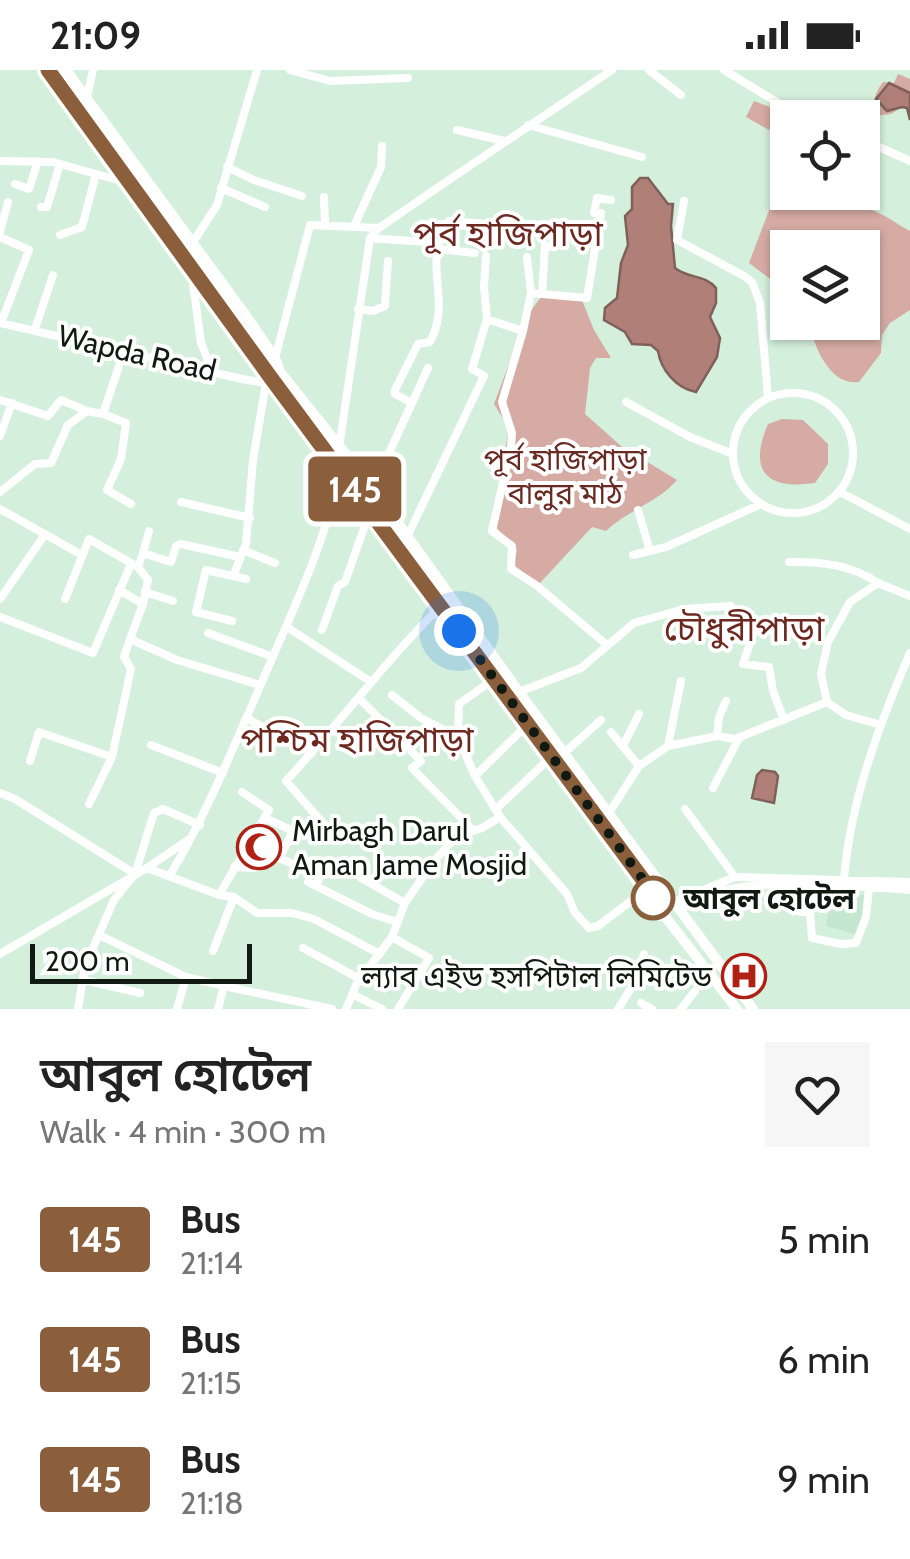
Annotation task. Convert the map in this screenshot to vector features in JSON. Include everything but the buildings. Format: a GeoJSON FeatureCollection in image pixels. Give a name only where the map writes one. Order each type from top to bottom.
{"type":"FeatureCollection","features":[{"type":"Feature","properties":{"kind":"main road"},"geometry":{"type":"LineString","coordinates":[[48,70],[736,1009]]}},
{"type":"Feature","properties":{"kind":"main road"},"geometry":{"type":"LineString","coordinates":[[66,70],[274,358],[272,378],[373,488],[753,1009]]}},
{"type":"Feature","properties":{"kind":"main road"},"geometry":{"type":"LineString","coordinates":[[660,910],[677,906]]}},
{"type":"Feature","properties":{"kind":"street"},"geometry":{"type":"LineString","coordinates":[[87,97],[94,70]]}},
{"type":"Feature","properties":{"kind":"street"},"geometry":{"type":"LineString","coordinates":[[193,242],[210,219],[258,70]]}},
{"type":"Feature","properties":{"kind":"street"},"geometry":{"type":"LineString","coordinates":[[290,70],[330,81],[394,75],[408,78]]}},
{"type":"Feature","properties":{"kind":"street"},"geometry":{"type":"LineString","coordinates":[[590,70],[598,79]]}},
{"type":"Feature","properties":{"kind":"street"},"geometry":{"type":"LineString","coordinates":[[339,448],[370,238],[504,141],[612,70]]}},
{"type":"Feature","properties":{"kind":"street"},"geometry":{"type":"LineString","coordinates":[[649,70],[681,95]]}},
{"type":"Feature","properties":{"kind":"street"},"geometry":{"type":"LineString","coordinates":[[724,70],[773,100]]}},
{"type":"Feature","properties":{"kind":"street"},"geometry":{"type":"LineString","coordinates":[[528,125],[642,158]]}},
{"type":"Feature","properties":{"kind":"street"},"geometry":{"type":"LineString","coordinates":[[456,130],[504,141]]}},
{"type":"Feature","properties":{"kind":"street"},"geometry":{"type":"LineString","coordinates":[[355,224],[381,167],[382,146]]}},
{"type":"Feature","properties":{"kind":"street"},"geometry":{"type":"LineString","coordinates":[[880,148],[910,161]]}},
{"type":"Feature","properties":{"kind":"street"},"geometry":{"type":"LineString","coordinates":[[16,184],[29,189],[38,161]]}},
{"type":"Feature","properties":{"kind":"street"},"geometry":{"type":"LineString","coordinates":[[0,162],[60,164],[132,184]]}},
{"type":"Feature","properties":{"kind":"street"},"geometry":{"type":"LineString","coordinates":[[41,207],[47,207],[60,164]]}},
{"type":"Feature","properties":{"kind":"street"},"geometry":{"type":"LineString","coordinates":[[228,167],[302,196]]}},
{"type":"Feature","properties":{"kind":"street"},"geometry":{"type":"LineString","coordinates":[[60,234],[82,228],[96,174]]}},
{"type":"Feature","properties":{"kind":"street"},"geometry":{"type":"LineString","coordinates":[[221,188],[266,207]]}},
{"type":"Feature","properties":{"kind":"street"},"geometry":{"type":"LineString","coordinates":[[324,197],[325,224]]}},
{"type":"Feature","properties":{"kind":"street"},"geometry":{"type":"LineString","coordinates":[[531,293],[587,298],[601,213],[594,212],[595,202],[597,198],[611,200]]}},
{"type":"Feature","properties":{"kind":"street"},"geometry":{"type":"LineString","coordinates":[[684,201],[678,240],[744,276],[756,292],[768,398]]}},
{"type":"Feature","properties":{"kind":"street"},"geometry":{"type":"LineString","coordinates":[[0,321],[29,250],[0,235],[8,202]]}},
{"type":"Feature","properties":{"kind":"street"},"geometry":{"type":"LineString","coordinates":[[412,404],[395,390],[418,344],[430,342],[435,331],[440,297],[439,246],[449,220],[526,227]]}},
{"type":"Feature","properties":{"kind":"street"},"geometry":{"type":"LineString","coordinates":[[542,294],[546,246],[554,246],[558,223]]}},
{"type":"Feature","properties":{"kind":"street"},"geometry":{"type":"LineString","coordinates":[[274,358],[310,224],[379,228]]}},
{"type":"Feature","properties":{"kind":"street"},"geometry":{"type":"LineString","coordinates":[[370,238],[475,253]]}},
{"type":"Feature","properties":{"kind":"street"},"geometry":{"type":"LineString","coordinates":[[408,534],[484,376],[472,369],[487,320],[486,256]]}},
{"type":"Feature","properties":{"kind":"street"},"geometry":{"type":"LineString","coordinates":[[527,257],[531,293],[524,331],[502,402],[512,433],[512,447],[492,530],[512,546],[511,570],[536,585],[607,645]]}},
{"type":"Feature","properties":{"kind":"street"},"geometry":{"type":"LineString","coordinates":[[358,309],[373,311],[384,306],[388,260]]}},
{"type":"Feature","properties":{"kind":"street"},"geometry":{"type":"LineString","coordinates":[[190,263],[201,344],[212,370]]}},
{"type":"Feature","properties":{"kind":"street"},"geometry":{"type":"LineString","coordinates":[[35,329],[53,275]]}},
{"type":"Feature","properties":{"kind":"street"},"geometry":{"type":"LineString","coordinates":[[487,320],[524,331]]}},
{"type":"Feature","properties":{"kind":"street","name":"Wapda Road"},"geometry":{"type":"LineString","coordinates":[[0,321],[212,370],[272,378]]}},
{"type":"Feature","properties":{"kind":"street"},"geometry":{"type":"LineString","coordinates":[[100,414],[124,351]]}},
{"type":"Feature","properties":{"kind":"street"},"geometry":{"type":"LineString","coordinates":[[373,488],[428,368]]}},
{"type":"Feature","properties":{"kind":"street"},"geometry":{"type":"LineString","coordinates":[[234,574],[250,518],[253,460],[272,378]]}},
{"type":"Feature","properties":{"kind":"street"},"geometry":{"type":"LineString","coordinates":[[801,392],[831,405],[842,417],[854,447],[848,478],[840,492],[829,502],[802,513],[788,513],[761,504],[740,482],[733,454],[746,414],[768,398],[801,392]]}},
{"type":"Feature","properties":{"kind":"street"},"geometry":{"type":"LineString","coordinates":[[0,400],[48,416],[60,400],[126,424],[121,459],[107,490],[131,504]]}},
{"type":"Feature","properties":{"kind":"street"},"geometry":{"type":"LineString","coordinates":[[626,402],[690,438],[733,454]]}},
{"type":"Feature","properties":{"kind":"street"},"geometry":{"type":"LineString","coordinates":[[0,436],[12,404]]}},
{"type":"Feature","properties":{"kind":"street"},"geometry":{"type":"LineString","coordinates":[[0,492],[35,464],[51,463],[68,426],[87,411]]}},
{"type":"Feature","properties":{"kind":"street"},"geometry":{"type":"LineString","coordinates":[[170,875],[198,829],[324,536],[340,467]]}},
{"type":"Feature","properties":{"kind":"street"},"geometry":{"type":"LineString","coordinates":[[840,492],[910,529]]}},
{"type":"Feature","properties":{"kind":"street"},"geometry":{"type":"LineString","coordinates":[[181,502],[250,518]]}},
{"type":"Feature","properties":{"kind":"street"},"geometry":{"type":"LineString","coordinates":[[633,555],[706,531],[761,504]]}},
{"type":"Feature","properties":{"kind":"street"},"geometry":{"type":"LineString","coordinates":[[0,509],[82,555]]}},
{"type":"Feature","properties":{"kind":"street"},"geometry":{"type":"LineString","coordinates":[[638,510],[650,551]]}},
{"type":"Feature","properties":{"kind":"street"},"geometry":{"type":"LineString","coordinates":[[322,630],[338,586],[345,582],[370,511]]}},
{"type":"Feature","properties":{"kind":"street"},"geometry":{"type":"LineString","coordinates":[[0,617],[93,654],[119,590],[143,553],[149,531]]}},
{"type":"Feature","properties":{"kind":"street"},"geometry":{"type":"LineString","coordinates":[[0,599],[44,536]]}},
{"type":"Feature","properties":{"kind":"street"},"geometry":{"type":"LineString","coordinates":[[65,600],[88,539],[135,565],[148,580],[124,657],[131,669],[112,758],[89,804]]}},
{"type":"Feature","properties":{"kind":"street"},"geometry":{"type":"LineString","coordinates":[[143,553],[170,562],[180,544],[275,562]]}},
{"type":"Feature","properties":{"kind":"street"},"geometry":{"type":"LineString","coordinates":[[789,562],[854,569],[910,596]]}},
{"type":"Feature","properties":{"kind":"street"},"geometry":{"type":"LineString","coordinates":[[232,621],[196,612],[206,570],[246,578]]}},
{"type":"Feature","properties":{"kind":"street"},"geometry":{"type":"LineString","coordinates":[[878,583],[850,602],[821,664],[828,702],[846,715],[881,726]]}},
{"type":"Feature","properties":{"kind":"street"},"geometry":{"type":"LineString","coordinates":[[119,590],[143,604]]}},
{"type":"Feature","properties":{"kind":"street"},"geometry":{"type":"LineString","coordinates":[[146,592],[172,601]]}},
{"type":"Feature","properties":{"kind":"street"},"geometry":{"type":"LineString","coordinates":[[342,840],[318,822],[312,809],[286,781],[441,606]]}},
{"type":"Feature","properties":{"kind":"street"},"geometry":{"type":"LineString","coordinates":[[519,692],[580,668],[634,623],[684,608],[731,606],[734,616],[757,622],[742,664],[769,667],[784,720]]}},
{"type":"Feature","properties":{"kind":"street"},"geometry":{"type":"LineString","coordinates":[[286,627],[370,682]]}},
{"type":"Feature","properties":{"kind":"street"},"geometry":{"type":"LineString","coordinates":[[208,633],[273,657]]}},
{"type":"Feature","properties":{"kind":"street"},"geometry":{"type":"LineString","coordinates":[[130,639],[177,660],[260,685]]}},
{"type":"Feature","properties":{"kind":"street"},"geometry":{"type":"LineString","coordinates":[[844,878],[851,817],[909,657]]}},
{"type":"Feature","properties":{"kind":"street"},"geometry":{"type":"LineString","coordinates":[[494,680],[459,704],[458,737],[475,776],[498,813],[567,894],[576,914],[589,928],[598,926],[648,888]]}},
{"type":"Feature","properties":{"kind":"street"},"geometry":{"type":"LineString","coordinates":[[668,746],[681,681]]}},
{"type":"Feature","properties":{"kind":"street"},"geometry":{"type":"LineString","coordinates":[[392,695],[421,718],[458,737]]}},
{"type":"Feature","properties":{"kind":"street"},"geometry":{"type":"LineString","coordinates":[[360,699],[421,761],[412,768],[474,831]]}},
{"type":"Feature","properties":{"kind":"street"},"geometry":{"type":"LineString","coordinates":[[716,736],[726,701]]}},
{"type":"Feature","properties":{"kind":"street"},"geometry":{"type":"LineString","coordinates":[[609,814],[639,766],[668,746],[716,736],[739,738],[828,702]]}},
{"type":"Feature","properties":{"kind":"street"},"geometry":{"type":"LineString","coordinates":[[623,746],[639,714]]}},
{"type":"Feature","properties":{"kind":"street"},"geometry":{"type":"LineString","coordinates":[[246,718],[312,753]]}},
{"type":"Feature","properties":{"kind":"street"},"geometry":{"type":"LineString","coordinates":[[564,753],[601,720]]}},
{"type":"Feature","properties":{"kind":"street"},"geometry":{"type":"LineString","coordinates":[[475,776],[527,725]]}},
{"type":"Feature","properties":{"kind":"street"},"geometry":{"type":"LineString","coordinates":[[30,761],[39,732],[112,758]]}},
{"type":"Feature","properties":{"kind":"street"},"geometry":{"type":"LineString","coordinates":[[611,732],[639,766]]}},
{"type":"Feature","properties":{"kind":"street"},"geometry":{"type":"LineString","coordinates":[[713,788],[739,738]]}},
{"type":"Feature","properties":{"kind":"street"},"geometry":{"type":"LineString","coordinates":[[151,745],[223,773]]}},
{"type":"Feature","properties":{"kind":"street"},"geometry":{"type":"LineString","coordinates":[[346,1009],[360,979],[392,936],[404,903],[433,862],[457,836],[474,831],[498,813],[551,757]]}},
{"type":"Feature","properties":{"kind":"street"},"geometry":{"type":"LineString","coordinates":[[220,895],[269,810],[242,792]]}},
{"type":"Feature","properties":{"kind":"street"},"geometry":{"type":"LineString","coordinates":[[0,793],[135,874]]}},
{"type":"Feature","properties":{"kind":"street"},"geometry":{"type":"LineString","coordinates":[[685,809],[735,878]]}},
{"type":"Feature","properties":{"kind":"street"},"geometry":{"type":"LineString","coordinates":[[78,1009],[85,966],[114,900],[135,874],[144,838],[157,810],[198,829]]}},
{"type":"Feature","properties":{"kind":"street"},"geometry":{"type":"LineString","coordinates":[[266,818],[292,831],[280,857]]}},
{"type":"Feature","properties":{"kind":"street"},"geometry":{"type":"LineString","coordinates":[[0,954],[147,868],[198,829]]}},
{"type":"Feature","properties":{"kind":"street"},"geometry":{"type":"LineString","coordinates":[[265,852],[308,870]]}},
{"type":"Feature","properties":{"kind":"street"},"geometry":{"type":"LineString","coordinates":[[327,864],[312,884],[397,922]]}},
{"type":"Feature","properties":{"kind":"street"},"geometry":{"type":"LineString","coordinates":[[234,867],[254,868]]}},
{"type":"Feature","properties":{"kind":"street"},"geometry":{"type":"LineString","coordinates":[[147,868],[234,897],[257,913],[292,913],[314,920],[380,954]]}},
{"type":"Feature","properties":{"kind":"street"},"geometry":{"type":"LineString","coordinates":[[361,878],[404,903]]}},
{"type":"Feature","properties":{"kind":"street"},"geometry":{"type":"LineString","coordinates":[[677,906],[706,886],[735,878],[910,882]]}},
{"type":"Feature","properties":{"kind":"street"},"geometry":{"type":"LineString","coordinates":[[802,886],[800,912],[810,912],[812,938],[851,944],[860,935],[869,888]]}},
{"type":"Feature","properties":{"kind":"street"},"geometry":{"type":"LineString","coordinates":[[677,906],[722,888],[910,890]]}},
{"type":"Feature","properties":{"kind":"street"},"geometry":{"type":"LineString","coordinates":[[214,951],[234,897]]}},
{"type":"Feature","properties":{"kind":"street"},"geometry":{"type":"LineString","coordinates":[[99,935],[186,977],[332,1009]]}},
{"type":"Feature","properties":{"kind":"street"},"geometry":{"type":"LineString","coordinates":[[392,936],[429,958],[398,1009]]}},
{"type":"Feature","properties":{"kind":"street"},"geometry":{"type":"LineString","coordinates":[[304,948],[360,979]]}},
{"type":"Feature","properties":{"kind":"street"},"geometry":{"type":"LineString","coordinates":[[618,1009],[633,985],[644,954]]}},
{"type":"Feature","properties":{"kind":"street"},"geometry":{"type":"LineString","coordinates":[[177,1009],[186,977]]}},
{"type":"Feature","properties":{"kind":"street"},"geometry":{"type":"LineString","coordinates":[[84,980],[140,993]]}},
{"type":"Feature","properties":{"kind":"street"},"geometry":{"type":"LineString","coordinates":[[218,1009],[224,986]]}},
{"type":"Feature","properties":{"kind":"street"},"geometry":{"type":"LineString","coordinates":[[681,1009],[696,991]]}},
{"type":"Feature","properties":{"kind":"street"},"geometry":{"type":"LineString","coordinates":[[352,994],[382,1009]]}},
{"type":"Feature","properties":{"kind":"street"},"geometry":{"type":"LineString","coordinates":[[640,1003],[652,1009]]}},
{"type":"Feature","properties":{"kind":"shaded area"},"geometry":{"type":"Polygon","coordinates":[[[889,83],[910,93],[910,120],[907,108],[887,111],[876,99],[889,83]]]}},
{"type":"Feature","properties":{"kind":"shaded area"},"geometry":{"type":"Polygon","coordinates":[[[640,178],[648,178],[668,204],[673,204],[675,268],[716,288],[716,303],[710,317],[720,338],[717,357],[696,392],[671,377],[651,345],[632,344],[625,332],[604,320],[605,308],[617,298],[621,263],[628,245],[625,216],[632,209],[632,187],[640,178]]]}},
{"type":"Feature","properties":{"kind":"shaded area"},"geometry":{"type":"Polygon","coordinates":[[[762,770],[778,776],[774,803],[752,798],[757,775],[762,770]]]}},
{"type":"Feature","properties":{"kind":"shaded area"},"geometry":{"type":"Polygon","coordinates":[[[866,895],[858,935],[826,926],[831,896],[866,895]]]}},
{"type":"Feature","properties":{"kind":"green space"},"geometry":{"type":"Polygon","coordinates":[[[898,74],[910,79],[910,93],[889,83],[880,92],[881,103],[892,111],[902,107],[891,114],[880,115],[880,100],[875,100],[878,89],[883,82],[894,83],[898,74]]]}},
{"type":"Feature","properties":{"kind":"green space"},"geometry":{"type":"Polygon","coordinates":[[[754,101],[770,107],[770,128],[769,130],[746,117],[754,101]]]}},
{"type":"Feature","properties":{"kind":"green space"},"geometry":{"type":"Polygon","coordinates":[[[770,208],[874,211],[910,231],[910,310],[890,323],[882,335],[881,353],[859,382],[849,382],[832,372],[814,340],[880,340],[880,230],[770,230],[770,278],[749,263],[770,208]]]}},
{"type":"Feature","properties":{"kind":"green space","name":"পূর্ব হাজিপাড়া বালুর মাঠ"},"geometry":{"type":"Polygon","coordinates":[[[544,293],[582,300],[611,358],[596,358],[590,368],[585,414],[621,446],[677,480],[606,531],[592,527],[539,584],[514,565],[517,549],[493,524],[509,428],[494,404],[527,316],[544,293]]]}},
{"type":"Feature","properties":{"kind":"green space"},"geometry":{"type":"Polygon","coordinates":[[[782,419],[803,420],[828,444],[828,464],[815,483],[773,480],[761,465],[762,440],[768,424],[782,419]]]}},
{"type":"Feature","properties":{"kind":"bus line","name":"145"},"geometry":{"type":"LineString","coordinates":[[48,70],[644,881],[660,910]]}},
{"type":"Feature","properties":{"kind":"place","name":"Mirbagh Darul Aman Jame Mosjid"},"geometry":{"type":"Point","coordinates":[259,847]}},
{"type":"Feature","properties":{"kind":"place","name":"আবুল হোটেল"},"geometry":{"type":"Point","coordinates":[653,898]}},
{"type":"Feature","properties":{"kind":"place","name":"ল্যাব এইড হসপিটাল লিমিটেড"},"geometry":{"type":"Point","coordinates":[744,976]}},
{"type":"Feature","properties":{"kind":"district","name":"পূর্ব হাজিপাড়া"},"geometry":{"type":"Point","coordinates":[508,233]}},
{"type":"Feature","properties":{"kind":"district","name":"চৌধুরীপাড়া"},"geometry":{"type":"Point","coordinates":[744,628]}},
{"type":"Feature","properties":{"kind":"district","name":"পশ্চিম হাজিপাড়া"},"geometry":{"type":"Point","coordinates":[357,739]}},
{"type":"Feature","properties":{"kind":"route"},"geometry":{"type":"LineString","coordinates":[[459,631],[653,898]]}}]}
